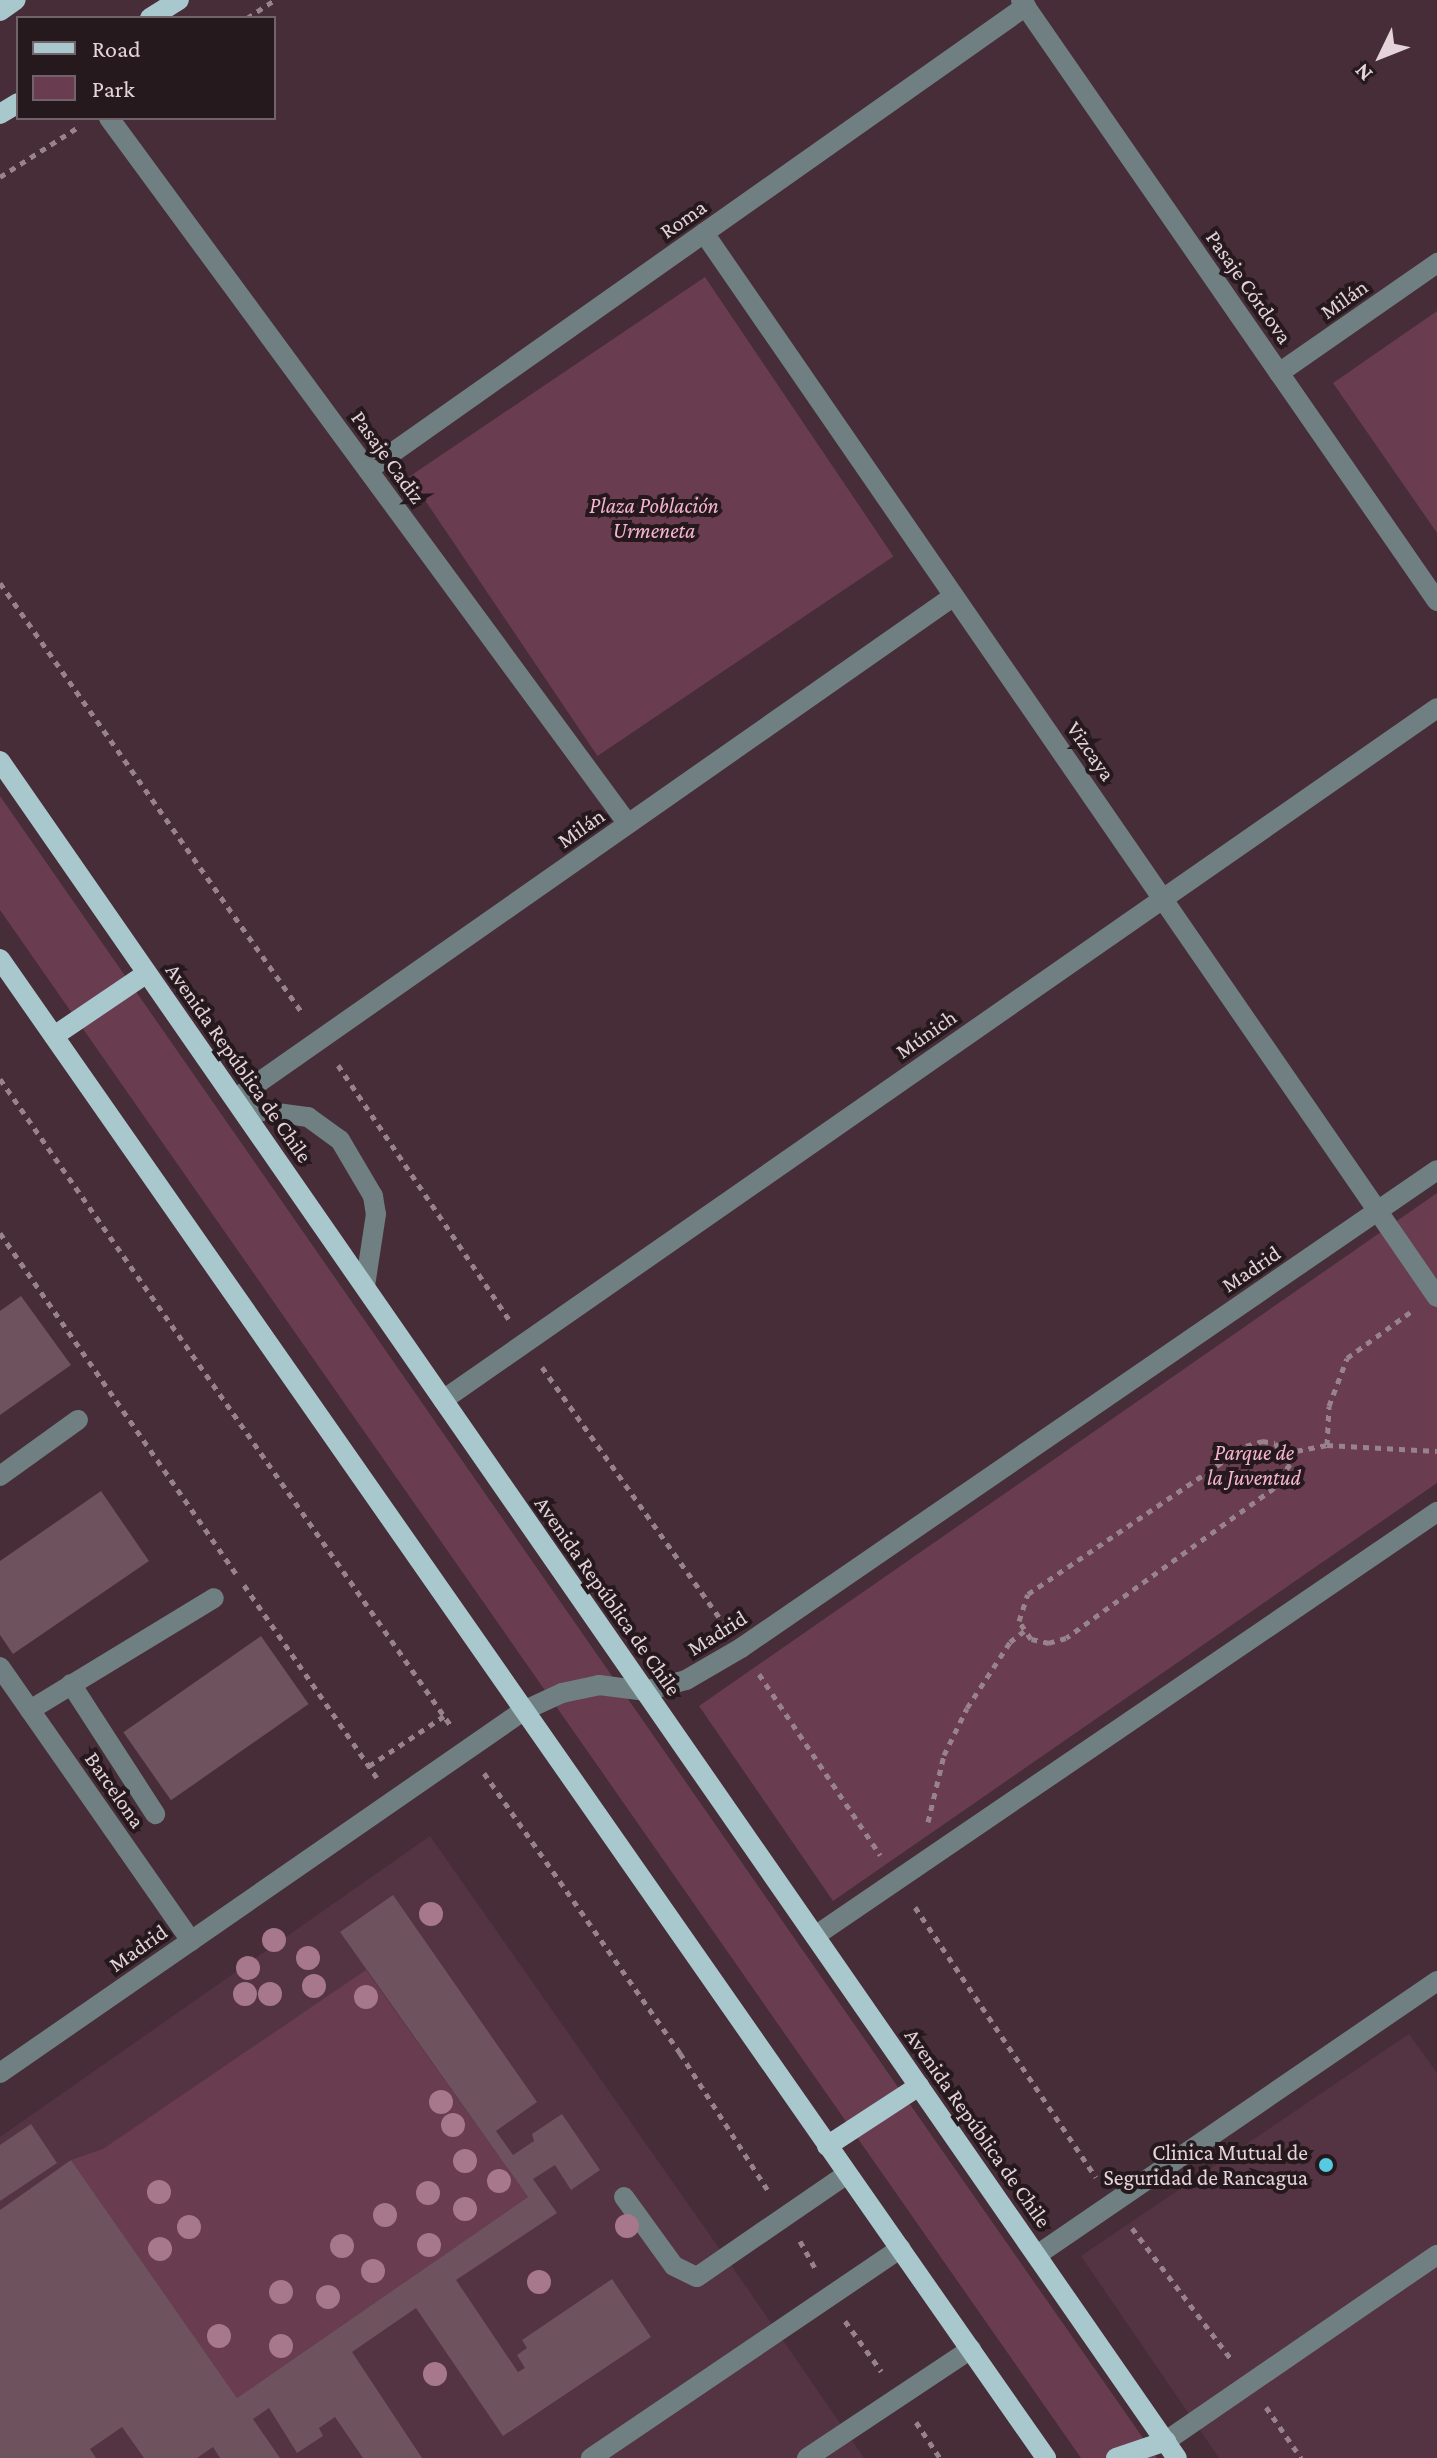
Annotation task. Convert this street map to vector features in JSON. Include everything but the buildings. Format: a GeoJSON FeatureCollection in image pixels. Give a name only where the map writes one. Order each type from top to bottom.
{"type":"FeatureCollection","features":[{"type":"Feature","properties":{"kind":"main road"},"geometry":{"type":"LineString","coordinates":[[0,11],[16,0]]}},
{"type":"Feature","properties":{"kind":"main road"},"geometry":{"type":"LineString","coordinates":[[153,16],[179,0]]}},
{"type":"Feature","properties":{"kind":"main road","name":"Avenida República de Chile"},"geometry":{"type":"LineString","coordinates":[[0,761],[1172,2450]]}},
{"type":"Feature","properties":{"kind":"main road"},"geometry":{"type":"LineString","coordinates":[[0,959],[1046,2458]]}},
{"type":"Feature","properties":{"kind":"main road"},"geometry":{"type":"LineString","coordinates":[[54,1036],[147,973]]}},
{"type":"Feature","properties":{"kind":"main road"},"geometry":{"type":"LineString","coordinates":[[827,2146],[919,2086]]}},
{"type":"Feature","properties":{"kind":"main road"},"geometry":{"type":"LineString","coordinates":[[1116,2458],[1172,2450]]}},
{"type":"Feature","properties":{"kind":"street","name":"Roma"},"geometry":{"type":"LineString","coordinates":[[368,470],[1024,3]]}},
{"type":"Feature","properties":{"kind":"street","name":"Pasaje Córdova"},"geometry":{"type":"LineString","coordinates":[[1024,3],[1437,601]]}},
{"type":"Feature","properties":{"kind":"street","name":"Pasaje Cadiz"},"geometry":{"type":"LineString","coordinates":[[110,120],[628,824]]}},
{"type":"Feature","properties":{"kind":"street","name":"Vizcaya"},"geometry":{"type":"LineString","coordinates":[[704,233],[1437,1296]]}},
{"type":"Feature","properties":{"kind":"street","name":"Milán"},"geometry":{"type":"LineString","coordinates":[[1279,373],[1437,263]]}},
{"type":"Feature","properties":{"kind":"street","name":"Milán"},"geometry":{"type":"LineString","coordinates":[[238,1104],[320,1038],[954,596]]}},
{"type":"Feature","properties":{"kind":"street","name":"Múnich"},"geometry":{"type":"LineString","coordinates":[[443,1400],[1437,708]]}},
{"type":"Feature","properties":{"kind":"street"},"geometry":{"type":"LineString","coordinates":[[238,1104],[308,1117],[340,1140],[373,1196],[376,1214],[365,1286]]}},
{"type":"Feature","properties":{"kind":"street","name":"Madrid"},"geometry":{"type":"LineString","coordinates":[[0,2073],[523,1711],[562,1693],[599,1685],[645,1691],[686,1680],[741,1648],[1437,1170]]}},
{"type":"Feature","properties":{"kind":"street"},"geometry":{"type":"LineString","coordinates":[[0,1476],[78,1420]]}},
{"type":"Feature","properties":{"kind":"street"},"geometry":{"type":"LineString","coordinates":[[815,1936],[1437,1512]]}},
{"type":"Feature","properties":{"kind":"street"},"geometry":{"type":"LineString","coordinates":[[30,1710],[214,1598]]}},
{"type":"Feature","properties":{"kind":"street","name":"Barcelona"},"geometry":{"type":"LineString","coordinates":[[3,1678],[30,1710],[191,1941]]}},
{"type":"Feature","properties":{"kind":"street"},"geometry":{"type":"LineString","coordinates":[[71,1684],[155,1814]]}},
{"type":"Feature","properties":{"kind":"street"},"geometry":{"type":"LineString","coordinates":[[1037,2255],[1434,1989]]}},
{"type":"Feature","properties":{"kind":"street"},"geometry":{"type":"LineString","coordinates":[[624,2197],[674,2266],[684,2276],[697,2277],[847,2174]]}},
{"type":"Feature","properties":{"kind":"street"},"geometry":{"type":"LineString","coordinates":[[601,2455],[901,2248]]}},
{"type":"Feature","properties":{"kind":"street"},"geometry":{"type":"LineString","coordinates":[[1172,2450],[1248,2381],[1437,2255]]}},
{"type":"Feature","properties":{"kind":"street"},"geometry":{"type":"LineString","coordinates":[[807,2458],[971,2349]]}},
{"type":"Feature","properties":{"kind":"path"},"geometry":{"type":"LineString","coordinates":[[250,16],[275,0]]}},
{"type":"Feature","properties":{"kind":"path"},"geometry":{"type":"LineString","coordinates":[[0,177],[89,120]]}},
{"type":"Feature","properties":{"kind":"path"},"geometry":{"type":"LineString","coordinates":[[0,583],[320,1038],[525,1342],[741,1648],[1114,2203],[1248,2381],[1301,2458]]}},
{"type":"Feature","properties":{"kind":"path"},"geometry":{"type":"LineString","coordinates":[[0,1233],[394,1801]]}},
{"type":"Feature","properties":{"kind":"path"},"geometry":{"type":"LineString","coordinates":[[1327,1445],[1329,1406],[1347,1358],[1437,1296]]}},
{"type":"Feature","properties":{"kind":"path"},"geometry":{"type":"LineString","coordinates":[[1275,1443],[1285,1453],[1290,1464],[1274,1488],[1066,1638],[1049,1643],[1031,1639],[1024,1631],[1020,1607],[1028,1594],[1246,1446],[1275,1443]]}},
{"type":"Feature","properties":{"kind":"path"},"geometry":{"type":"LineString","coordinates":[[1285,1453],[1327,1445],[1437,1451]]}},
{"type":"Feature","properties":{"kind":"path"},"geometry":{"type":"LineString","coordinates":[[924,1861],[929,1805],[944,1755],[999,1658],[1024,1631]]}},
{"type":"Feature","properties":{"kind":"path"},"geometry":{"type":"LineString","coordinates":[[369,1766],[444,1716]]}},
{"type":"Feature","properties":{"kind":"shaded area"},"geometry":{"type":"Polygon","coordinates":[[[430,1836],[864,2458],[0,2458],[0,2137],[430,1836]]]}},
{"type":"Feature","properties":{"kind":"shaded area","name":"Clinica Mutual de Seguridad de Rancagua"},"geometry":{"type":"Polygon","coordinates":[[[1409,2034],[1437,2073],[1437,2458],[1219,2458],[1081,2256],[1409,2034]]]}},
{"type":"Feature","properties":{"kind":"green space","name":"Plaza Población Urmeneta"},"geometry":{"type":"Polygon","coordinates":[[[705,277],[893,556],[597,756],[409,477],[705,277]]]}},
{"type":"Feature","properties":{"kind":"green space"},"geometry":{"type":"Polygon","coordinates":[[[1437,311],[1437,533],[1333,383],[1437,311]]]}},
{"type":"Feature","properties":{"kind":"green space"},"geometry":{"type":"Polygon","coordinates":[[[0,796],[1157,2458],[1081,2458],[0,910],[0,796]]]}},
{"type":"Feature","properties":{"kind":"green space","name":"Parque de la Juventud"},"geometry":{"type":"Polygon","coordinates":[[[1437,1193],[1437,1483],[833,1901],[699,1706],[1437,1193]]]}},
{"type":"Feature","properties":{"kind":"green space"},"geometry":{"type":"Polygon","coordinates":[[[366,1970],[528,2197],[237,2398],[71,2160],[103,2149],[366,1970]]]}},
{"type":"Feature","properties":{"kind":"place","name":"Clinica Mutual de Seguridad de Rancagua"},"geometry":{"type":"Point","coordinates":[1326,2165]}}]}
